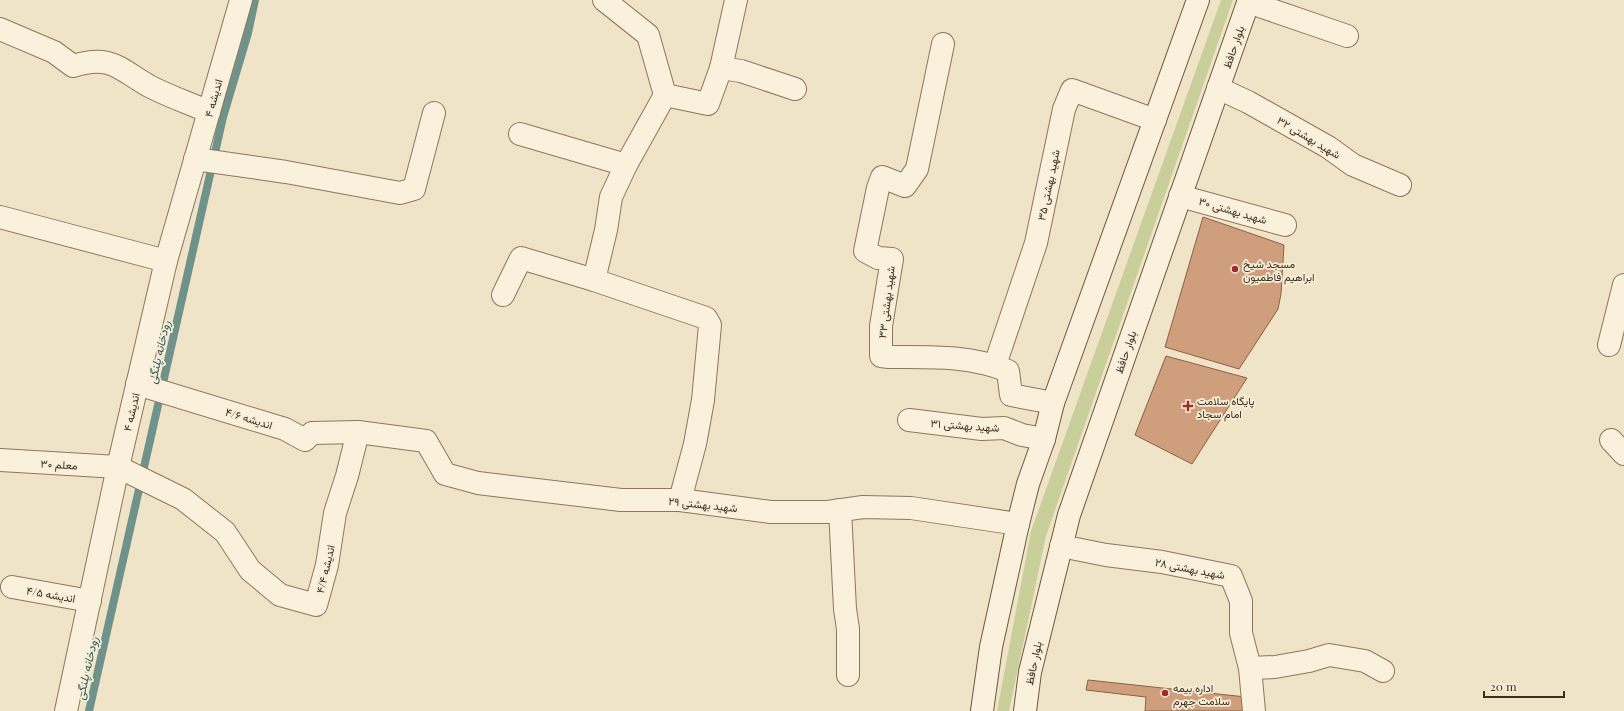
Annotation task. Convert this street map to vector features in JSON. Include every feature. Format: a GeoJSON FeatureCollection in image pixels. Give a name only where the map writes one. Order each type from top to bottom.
{"type":"FeatureCollection","features":[{"type":"Feature","properties":{"kind":"street","name":"اندیشه ۴"},"geometry":{"type":"LineString","coordinates":[[66,711],[118,467],[166,261],[241,0]]}},
{"type":"Feature","properties":{"kind":"street"},"geometry":{"type":"LineString","coordinates":[[594,280],[606,230],[611,197],[626,165],[665,95],[648,35],[604,0]]}},
{"type":"Feature","properties":{"kind":"street"},"geometry":{"type":"LineString","coordinates":[[665,95],[708,104],[721,68],[736,0]]}},
{"type":"Feature","properties":{"kind":"street"},"geometry":{"type":"LineString","coordinates":[[982,711],[991,647],[1028,484],[1044,439],[1053,403],[1198,0]]}},
{"type":"Feature","properties":{"kind":"street"},"geometry":{"type":"LineString","coordinates":[[1248,1],[1347,36]]}},
{"type":"Feature","properties":{"kind":"street","name":"بلوار حافظ"},"geometry":{"type":"LineString","coordinates":[[1025,711],[1030,672],[1069,515],[1248,1]]}},
{"type":"Feature","properties":{"kind":"street"},"geometry":{"type":"LineString","coordinates":[[0,29],[54,52],[73,66],[89,61],[115,64],[150,86],[209,112]]}},
{"type":"Feature","properties":{"kind":"street","name":"شهید بهشتی ۳۳"},"geometry":{"type":"LineString","coordinates":[[943,44],[917,170],[905,186],[882,177],[878,188],[865,251],[878,258],[892,259],[881,326],[881,356],[953,357],[994,365],[1008,371],[1011,395],[1053,403]]}},
{"type":"Feature","properties":{"kind":"street"},"geometry":{"type":"LineString","coordinates":[[721,68],[741,71],[795,89]]}},
{"type":"Feature","properties":{"kind":"street","name":"شهید بهشتی ۳۲"},"geometry":{"type":"LineString","coordinates":[[1218,88],[1328,147],[1353,166],[1400,185]]}},
{"type":"Feature","properties":{"kind":"street","name":"شهید بهشتی ۳۵"},"geometry":{"type":"LineString","coordinates":[[994,365],[1036,243],[1064,109],[1072,90],[1155,120]]}},
{"type":"Feature","properties":{"kind":"street"},"geometry":{"type":"LineString","coordinates":[[196,159],[286,172],[400,193],[414,189],[434,113]]}},
{"type":"Feature","properties":{"kind":"street"},"geometry":{"type":"LineString","coordinates":[[520,134],[626,165]]}},
{"type":"Feature","properties":{"kind":"street","name":"شهید بهشتی ۳۰"},"geometry":{"type":"LineString","coordinates":[[1180,196],[1285,225]]}},
{"type":"Feature","properties":{"kind":"street"},"geometry":{"type":"LineString","coordinates":[[0,217],[166,261]]}},
{"type":"Feature","properties":{"kind":"street"},"geometry":{"type":"LineString","coordinates":[[503,295],[521,258],[594,280],[706,318],[710,325],[703,400],[695,444],[680,500]]}},
{"type":"Feature","properties":{"kind":"street"},"geometry":{"type":"LineString","coordinates":[[1616,332],[1624,285]]}},
{"type":"Feature","properties":{"kind":"street","name":"اندیشه ۴/۶"},"geometry":{"type":"LineString","coordinates":[[137,384],[285,429],[305,440],[312,433],[358,432]]}},
{"type":"Feature","properties":{"kind":"street","name":"شهید بهشتی ۳۱"},"geometry":{"type":"LineString","coordinates":[[909,420],[982,429],[1004,428],[1022,435],[1044,439]]}},
{"type":"Feature","properties":{"kind":"street","name":"شهید بهشتی ۲۹"},"geometry":{"type":"LineString","coordinates":[[358,432],[426,441],[445,474],[478,483],[621,500],[680,500],[771,512],[828,512],[863,507],[910,508],[1018,524]]}},
{"type":"Feature","properties":{"kind":"street","name":"اندیشه ۴/۴"},"geometry":{"type":"LineString","coordinates":[[118,467],[183,499],[219,527],[225,532],[250,570],[280,595],[316,605],[327,565],[335,513],[347,476],[358,432]]}},
{"type":"Feature","properties":{"kind":"street","name":"معلم ۳۰"},"geometry":{"type":"LineString","coordinates":[[0,460],[118,467]]}},
{"type":"Feature","properties":{"kind":"street"},"geometry":{"type":"LineString","coordinates":[[840,510],[845,609],[848,629],[848,675]]}},
{"type":"Feature","properties":{"kind":"street","name":"شهید بهشتی ۲۸"},"geometry":{"type":"LineString","coordinates":[[1061,546],[1106,555],[1162,562],[1231,576],[1241,601],[1241,633],[1250,668],[1254,711]]}},
{"type":"Feature","properties":{"kind":"street","name":"اندیشه ۴/۵"},"geometry":{"type":"LineString","coordinates":[[12,587],[90,601]]}},
{"type":"Feature","properties":{"kind":"street"},"geometry":{"type":"LineString","coordinates":[[1250,668],[1282,666],[1309,661],[1329,655],[1365,661],[1383,671]]}},
{"type":"Feature","properties":{"kind":"green space"},"geometry":{"type":"Polygon","coordinates":[[[1221,0],[1233,0],[1046,536],[1009,711],[997,711],[1031,531],[1221,0]]]}},
{"type":"Feature","properties":{"kind":"building","name":"مسجد شیخ ابراهیم فاطمیون"},"geometry":{"type":"Polygon","coordinates":[[[1203,217],[1284,245],[1281,294],[1278,309],[1239,369],[1165,347],[1203,217]]]}},
{"type":"Feature","properties":{"kind":"building","name":"پایگاه سلامت امام سجاد"},"geometry":{"type":"Polygon","coordinates":[[[1166,356],[1247,378],[1192,464],[1135,435],[1166,356]]]}},
{"type":"Feature","properties":{"kind":"building","name":"اداره بیمه سلامت جهرم"},"geometry":{"type":"Polygon","coordinates":[[[1088,680],[1246,697],[1245,711],[1145,711],[1146,697],[1086,690],[1088,680]]]}},
{"type":"Feature","properties":{"kind":"waterway","name":"رودخانه پلنگی"},"geometry":{"type":"LineString","coordinates":[[89,711],[223,117],[248,33],[255,0]]}},
{"type":"Feature","properties":{"kind":"place","name":"مسجد شیخ ابراهیم فاطمیون"},"geometry":{"type":"Point","coordinates":[1235,269]}},
{"type":"Feature","properties":{"kind":"place","name":"پایگاه سلامت امام سجاد"},"geometry":{"type":"Point","coordinates":[1188,406]}},
{"type":"Feature","properties":{"kind":"place","name":"اداره بیمه سلامت جهرم"},"geometry":{"type":"Point","coordinates":[1165,693]}}]}
